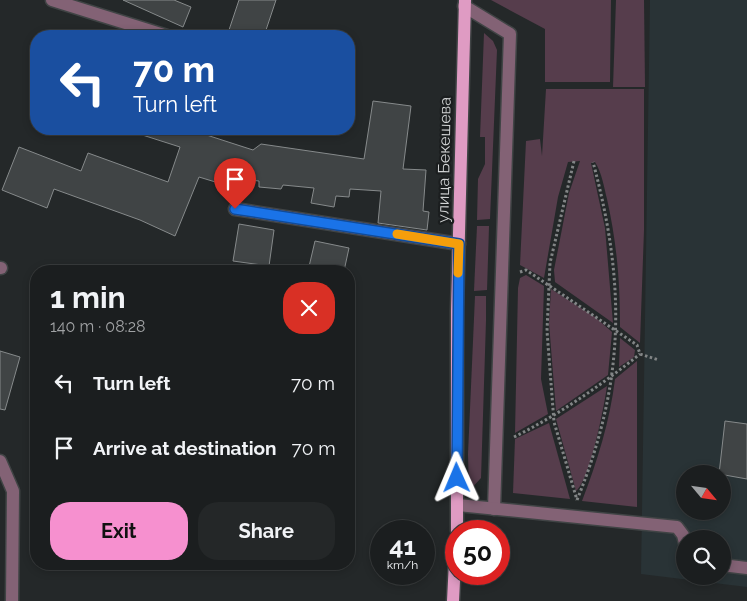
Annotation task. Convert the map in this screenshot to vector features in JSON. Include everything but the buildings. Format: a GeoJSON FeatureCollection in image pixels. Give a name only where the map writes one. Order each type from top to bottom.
{"type":"FeatureCollection","features":[{"type":"Feature","properties":{"kind":"main road","name":"улица Бекешева"},"geometry":{"type":"LineString","coordinates":[[457,520],[456,455],[464,3]]}},
{"type":"Feature","properties":{"kind":"main road"},"geometry":{"type":"LineString","coordinates":[[453,601],[454,585]]}},
{"type":"Feature","properties":{"kind":"street"},"geometry":{"type":"LineString","coordinates":[[52,0],[148,30]]}},
{"type":"Feature","properties":{"kind":"street"},"geometry":{"type":"LineString","coordinates":[[464,3],[510,34],[494,509]]}},
{"type":"Feature","properties":{"kind":"street"},"geometry":{"type":"LineString","coordinates":[[235,209],[459,244]]}},
{"type":"Feature","properties":{"kind":"street"},"geometry":{"type":"LineString","coordinates":[[0,461],[13,491],[12,601]]}},
{"type":"Feature","properties":{"kind":"street"},"geometry":{"type":"LineString","coordinates":[[458,505],[676,527],[679,530]]}},
{"type":"Feature","properties":{"kind":"street"},"geometry":{"type":"LineString","coordinates":[[731,566],[747,568]]}},
{"type":"Feature","properties":{"kind":"path"},"geometry":{"type":"LineString","coordinates":[[574,161],[550,263],[546,331],[554,417],[577,500],[593,461],[612,376],[617,332],[616,275],[605,208],[593,162]]}},
{"type":"Feature","properties":{"kind":"path"},"geometry":{"type":"LineString","coordinates":[[520,272],[526,270],[637,345],[640,354]]}},
{"type":"Feature","properties":{"kind":"path"},"geometry":{"type":"LineString","coordinates":[[640,354],[659,360]]}},
{"type":"Feature","properties":{"kind":"path"},"geometry":{"type":"LineString","coordinates":[[513,437],[554,417],[640,354]]}},
{"type":"Feature","properties":{"kind":"shaded area"},"geometry":{"type":"Polygon","coordinates":[[[491,0],[611,0],[610,82],[545,82],[545,29],[491,0]]]}},
{"type":"Feature","properties":{"kind":"shaded area"},"geometry":{"type":"Polygon","coordinates":[[[616,0],[644,0],[645,87],[613,87],[616,0]]]}},
{"type":"Feature","properties":{"kind":"shaded area"},"geometry":{"type":"Polygon","coordinates":[[[650,0],[747,0],[747,587],[731,585],[731,530],[676,530],[676,578],[641,574],[650,0]]]}},
{"type":"Feature","properties":{"kind":"shaded area"},"geometry":{"type":"Polygon","coordinates":[[[484,33],[493,41],[497,50],[490,219],[477,220],[478,179],[485,164],[485,137],[480,137],[484,33]]]}},
{"type":"Feature","properties":{"kind":"shaded area"},"geometry":{"type":"Polygon","coordinates":[[[546,89],[644,89],[644,230],[640,343],[620,327],[616,247],[607,199],[595,162],[591,163],[605,228],[613,323],[555,282],[554,270],[569,193],[580,161],[568,162],[558,197],[544,278],[520,265],[526,141],[540,139],[542,156],[546,89]]]}},
{"type":"Feature","properties":{"kind":"shaded area"},"geometry":{"type":"Polygon","coordinates":[[[477,226],[489,226],[487,290],[474,291],[477,226]]]}},
{"type":"Feature","properties":{"kind":"shaded area"},"geometry":{"type":"Polygon","coordinates":[[[526,275],[544,286],[541,379],[548,414],[515,433],[518,288],[520,278],[526,275]]]}},
{"type":"Feature","properties":{"kind":"shaded area"},"geometry":{"type":"Polygon","coordinates":[[[551,289],[595,317],[612,332],[608,375],[556,411],[549,323],[551,289]]]}},
{"type":"Feature","properties":{"kind":"shaded area"},"geometry":{"type":"Polygon","coordinates":[[[475,296],[486,296],[486,321],[481,478],[469,491],[468,454],[475,296]]]}},
{"type":"Feature","properties":{"kind":"shaded area"},"geometry":{"type":"Polygon","coordinates":[[[620,338],[635,350],[634,357],[619,367],[620,338]]]}},
{"type":"Feature","properties":{"kind":"shaded area"},"geometry":{"type":"Polygon","coordinates":[[[637,361],[637,507],[582,501],[602,441],[615,379],[637,361]]]}},
{"type":"Feature","properties":{"kind":"shaded area"},"geometry":{"type":"Polygon","coordinates":[[[607,386],[600,425],[591,458],[581,484],[576,491],[556,419],[607,386]]]}},
{"type":"Feature","properties":{"kind":"shaded area"},"geometry":{"type":"Polygon","coordinates":[[[549,423],[570,499],[513,493],[515,439],[549,423]]]}},
{"type":"Feature","properties":{"kind":"slow traffic"},"geometry":{"type":"LineString","coordinates":[[397,234],[459,244],[458,273]]}},
{"type":"Feature","properties":{"kind":"route"},"geometry":{"type":"LineString","coordinates":[[235,209],[459,244],[457,478]]}}]}
